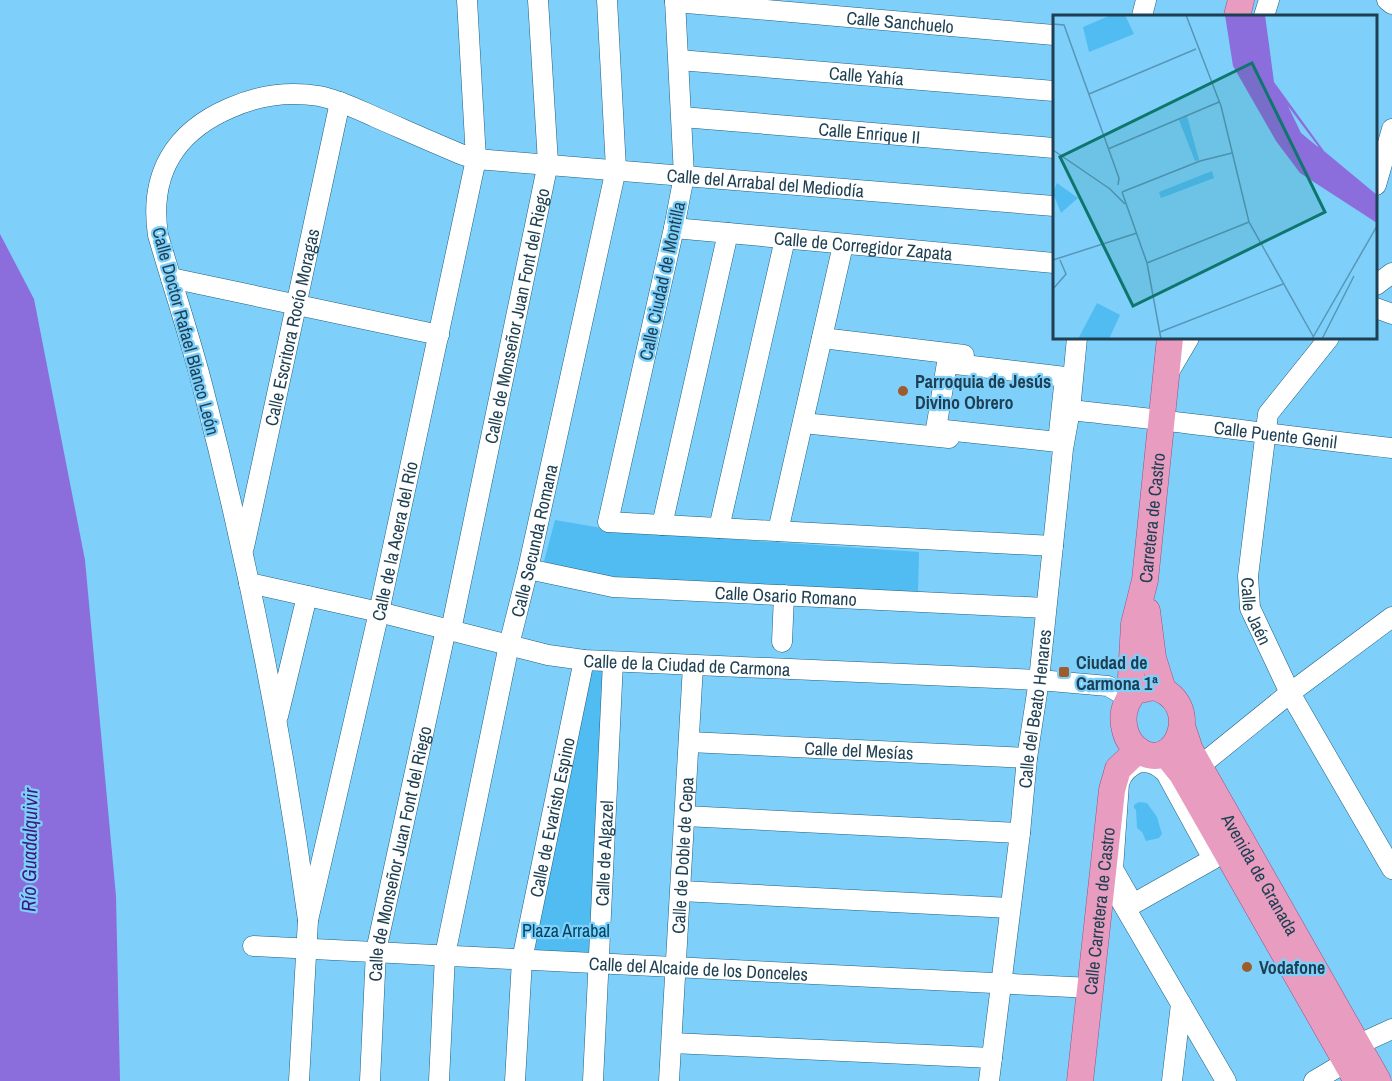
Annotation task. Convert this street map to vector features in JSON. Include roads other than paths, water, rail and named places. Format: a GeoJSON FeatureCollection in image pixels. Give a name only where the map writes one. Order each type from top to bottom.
{"type":"FeatureCollection","features":[{"type":"Feature","properties":{"kind":"main road"},"geometry":{"type":"LineString","coordinates":[[1237,15],[1241,0]]}},
{"type":"Feature","properties":{"kind":"main road","name":"Carretera de Castro"},"geometry":{"type":"LineString","coordinates":[[1129,697],[1134,624],[1145,580],[1170,339]]}},
{"type":"Feature","properties":{"kind":"main road"},"geometry":{"type":"LineString","coordinates":[[1145,580],[1147,624],[1153,658],[1163,690]]}},
{"type":"Feature","properties":{"kind":"main road"},"geometry":{"type":"LineString","coordinates":[[1153,687],[1163,690],[1176,701],[1181,711],[1183,729],[1175,744],[1165,753],[1153,756],[1138,750],[1127,736],[1124,728],[1125,706],[1135,691],[1153,687]]}},
{"type":"Feature","properties":{"kind":"main road","name":"Avenida de Granada"},"geometry":{"type":"LineString","coordinates":[[1183,729],[1191,750],[1353,1063]]}},
{"type":"Feature","properties":{"kind":"main road","name":"Calle Carretera de Castro"},"geometry":{"type":"LineString","coordinates":[[1080,1081],[1112,790],[1118,769],[1138,750]]}},
{"type":"Feature","properties":{"kind":"main road","name":"Avenida de Granada"},"geometry":{"type":"LineString","coordinates":[[1165,753],[1182,774],[1353,1063],[1378,1081]]}},
{"type":"Feature","properties":{"kind":"street","name":"Calle de la Acera del Río"},"geometry":{"type":"LineString","coordinates":[[299,1081],[308,920],[379,612],[476,159],[467,0]]}},
{"type":"Feature","properties":{"kind":"street","name":"Calle de Monseñor Juan Font del Riego"},"geometry":{"type":"LineString","coordinates":[[370,1081],[376,951],[548,164],[538,0]]}},
{"type":"Feature","properties":{"kind":"street","name":"Calle Secunda Romana"},"geometry":{"type":"LineString","coordinates":[[439,1081],[444,954],[509,645],[528,569],[616,169],[607,0]]}},
{"type":"Feature","properties":{"kind":"street"},"geometry":{"type":"LineString","coordinates":[[1142,15],[1146,0]]}},
{"type":"Feature","properties":{"kind":"street"},"geometry":{"type":"LineString","coordinates":[[1264,15],[1269,0]]}},
{"type":"Feature","properties":{"kind":"street"},"geometry":{"type":"LineString","coordinates":[[1387,0],[1392,4]]}},
{"type":"Feature","properties":{"kind":"street","name":"Calle Sanchuelo"},"geometry":{"type":"LineString","coordinates":[[675,1],[1053,35]]}},
{"type":"Feature","properties":{"kind":"street","name":"Calle Ciudad de Montilla"},"geometry":{"type":"LineString","coordinates":[[662,525],[608,522],[684,176],[675,1]]}},
{"type":"Feature","properties":{"kind":"street","name":"Calle Yahía"},"geometry":{"type":"LineString","coordinates":[[679,60],[1053,91]]}},
{"type":"Feature","properties":{"kind":"street","name":"Calle Doctor Rafael Blanco León"},"geometry":{"type":"LineString","coordinates":[[308,920],[297,839],[249,583],[204,391],[158,235],[155,211],[159,183],[165,167],[182,140],[213,116],[260,97],[283,94],[304,94],[340,102],[476,159]]}},
{"type":"Feature","properties":{"kind":"street","name":"Calle Escritora Rocío Moragas"},"geometry":{"type":"LineString","coordinates":[[242,552],[340,102]]}},
{"type":"Feature","properties":{"kind":"street","name":"Calle Enrique II"},"geometry":{"type":"LineString","coordinates":[[682,117],[1053,148]]}},
{"type":"Feature","properties":{"kind":"street"},"geometry":{"type":"LineString","coordinates":[[1377,180],[1386,132]]}},
{"type":"Feature","properties":{"kind":"street","name":"Calle del Arrabal del Mediodía"},"geometry":{"type":"LineString","coordinates":[[476,159],[1053,206]]}},
{"type":"Feature","properties":{"kind":"street","name":"Calle de Corregidor Zapata"},"geometry":{"type":"LineString","coordinates":[[674,228],[1053,263]]}},
{"type":"Feature","properties":{"kind":"street"},"geometry":{"type":"LineString","coordinates":[[728,233],[662,525],[1053,546]]}},
{"type":"Feature","properties":{"kind":"street"},"geometry":{"type":"LineString","coordinates":[[719,528],[785,238]]}},
{"type":"Feature","properties":{"kind":"street"},"geometry":{"type":"LineString","coordinates":[[778,531],[843,245]]}},
{"type":"Feature","properties":{"kind":"street"},"geometry":{"type":"LineString","coordinates":[[1377,284],[1392,273]]}},
{"type":"Feature","properties":{"kind":"street"},"geometry":{"type":"LineString","coordinates":[[171,278],[439,335]]}},
{"type":"Feature","properties":{"kind":"street"},"geometry":{"type":"LineString","coordinates":[[1377,308],[1392,314]]}},
{"type":"Feature","properties":{"kind":"street"},"geometry":{"type":"LineString","coordinates":[[822,338],[1074,369]]}},
{"type":"Feature","properties":{"kind":"street","name":"Calle del Beato Henares"},"geometry":{"type":"LineString","coordinates":[[989,1081],[1039,680],[1077,339]]}},
{"type":"Feature","properties":{"kind":"street"},"geometry":{"type":"LineString","coordinates":[[1165,380],[1187,339]]}},
{"type":"Feature","properties":{"kind":"street","name":"Calle Jaén"},"geometry":{"type":"LineString","coordinates":[[1326,339],[1268,414],[1248,576],[1250,608],[1290,693],[1392,869]]}},
{"type":"Feature","properties":{"kind":"street"},"geometry":{"type":"LineString","coordinates":[[947,363],[1065,377],[1058,442],[936,429],[947,363]]}},
{"type":"Feature","properties":{"kind":"street","name":"Calle Puente Genil"},"geometry":{"type":"LineString","coordinates":[[1070,410],[1392,448]]}},
{"type":"Feature","properties":{"kind":"street"},"geometry":{"type":"LineString","coordinates":[[802,423],[1063,449]]}},
{"type":"Feature","properties":{"kind":"street","name":"Calle Osario Romano"},"geometry":{"type":"LineString","coordinates":[[528,569],[613,587],[1046,608]]}},
{"type":"Feature","properties":{"kind":"street","name":"Calle de la Ciudad de Carmona"},"geometry":{"type":"LineString","coordinates":[[249,583],[379,612],[548,655],[584,660],[1039,680],[1108,686],[1129,697]]}},
{"type":"Feature","properties":{"kind":"street"},"geometry":{"type":"LineString","coordinates":[[782,642],[784,595]]}},
{"type":"Feature","properties":{"kind":"street"},"geometry":{"type":"LineString","coordinates":[[276,721],[307,596]]}},
{"type":"Feature","properties":{"kind":"street"},"geometry":{"type":"LineString","coordinates":[[1206,761],[1290,693],[1392,617]]}},
{"type":"Feature","properties":{"kind":"street","name":"Calle de Evaristo Espino"},"geometry":{"type":"LineString","coordinates":[[515,1081],[522,960],[584,660]]}},
{"type":"Feature","properties":{"kind":"street","name":"Calle de Algazel"},"geometry":{"type":"LineString","coordinates":[[593,1081],[613,662]]}},
{"type":"Feature","properties":{"kind":"street","name":"Calle de Doble de Cepa"},"geometry":{"type":"LineString","coordinates":[[669,1081],[693,666]]}},
{"type":"Feature","properties":{"kind":"street","name":"Calle del Mesías"},"geometry":{"type":"LineString","coordinates":[[689,741],[1028,758]]}},
{"type":"Feature","properties":{"kind":"street"},"geometry":{"type":"LineString","coordinates":[[1139,762],[1150,762],[1159,766],[1166,773],[1213,859],[1133,904],[1113,869],[1119,783],[1122,774],[1130,766],[1139,762]]}},
{"type":"Feature","properties":{"kind":"street"},"geometry":{"type":"LineString","coordinates":[[685,816],[1020,833]]}},
{"type":"Feature","properties":{"kind":"street"},"geometry":{"type":"LineString","coordinates":[[297,839],[305,843],[327,841]]}},
{"type":"Feature","properties":{"kind":"street"},"geometry":{"type":"LineString","coordinates":[[1102,870],[1226,1081]]}},
{"type":"Feature","properties":{"kind":"street"},"geometry":{"type":"LineString","coordinates":[[681,891],[1010,908]]}},
{"type":"Feature","properties":{"kind":"street","name":"Calle del Alcaide de los Donceles"},"geometry":{"type":"LineString","coordinates":[[253,946],[1090,988]]}},
{"type":"Feature","properties":{"kind":"street"},"geometry":{"type":"LineString","coordinates":[[1172,1081],[1181,1004]]}},
{"type":"Feature","properties":{"kind":"street"},"geometry":{"type":"LineString","coordinates":[[1314,1081],[1353,1063],[1392,1029]]}},
{"type":"Feature","properties":{"kind":"street"},"geometry":{"type":"LineString","coordinates":[[672,1043],[992,1058]]}},
{"type":"Feature","properties":{"kind":"water","name":"Río Guadalquivir"},"geometry":{"type":"Polygon","coordinates":[[[0,234],[34,299],[85,560],[116,896],[120,1081],[0,1081],[0,234]]]}},
{"type":"Feature","properties":{"kind":"place","name":"Parroquia de Jesús Divino Obrero"},"geometry":{"type":"Point","coordinates":[903,391]}},
{"type":"Feature","properties":{"kind":"place","name":"Ciudad de Carmona 1ª"},"geometry":{"type":"Point","coordinates":[1064,672]}},
{"type":"Feature","properties":{"kind":"place","name":"Vodafone"},"geometry":{"type":"Point","coordinates":[1247,967]}},
{"type":"Feature","properties":{"kind":"park label","name":"Plaza Arrabal"},"geometry":{"type":"Point","coordinates":[566,930]}}]}
